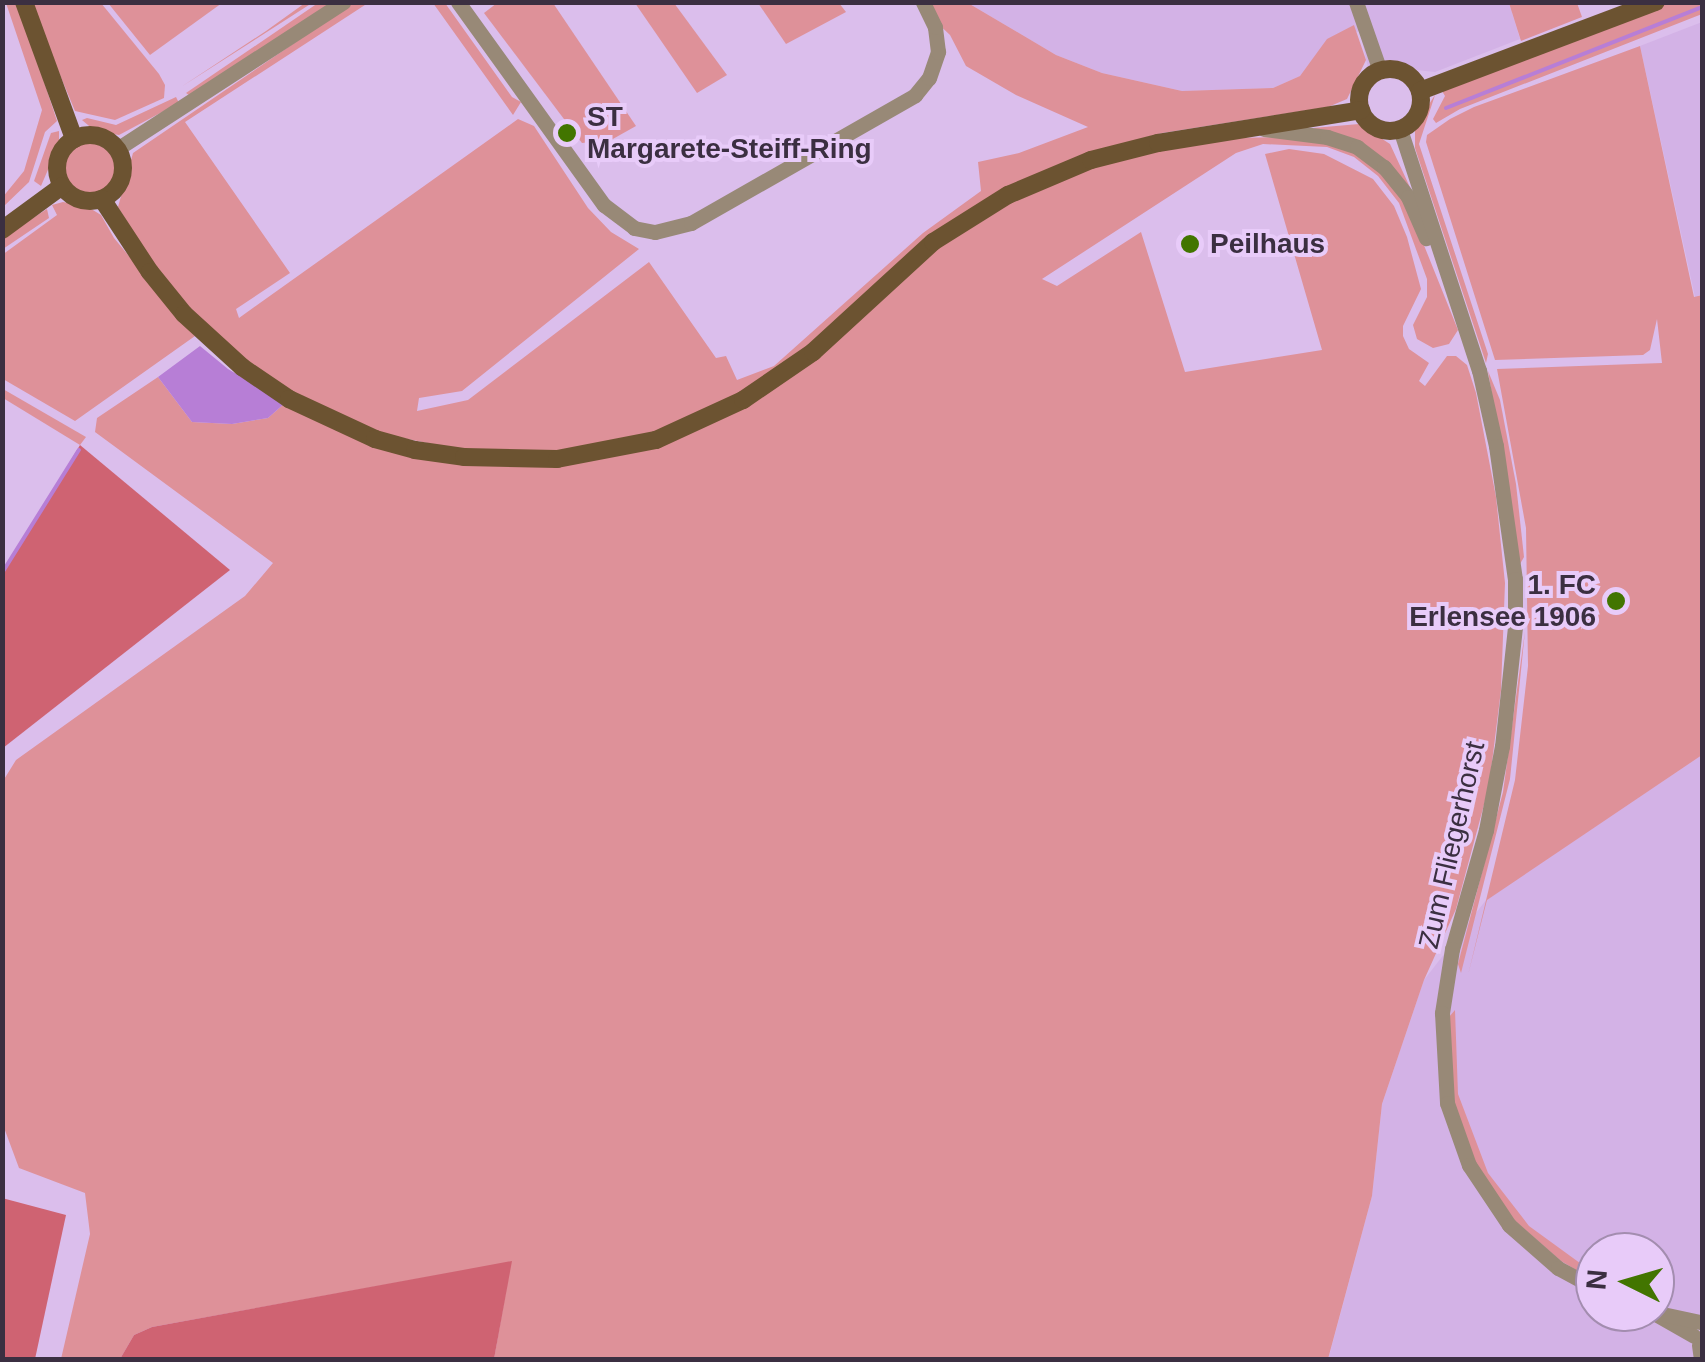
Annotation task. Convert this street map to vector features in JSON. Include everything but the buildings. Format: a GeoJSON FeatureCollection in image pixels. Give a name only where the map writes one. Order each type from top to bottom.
{"type":"FeatureCollection","features":[{"type":"Feature","properties":{"kind":"main road"},"geometry":{"type":"LineString","coordinates":[[24,2],[74,139]]}},
{"type":"Feature","properties":{"kind":"main road"},"geometry":{"type":"LineString","coordinates":[[1420,91],[1656,2]]}},
{"type":"Feature","properties":{"kind":"main road"},"geometry":{"type":"LineString","coordinates":[[1400,70],[1420,91],[1420,110],[1400,129],[1381,129],[1361,110],[1361,91],[1380,71],[1400,70]]}},
{"type":"Feature","properties":{"kind":"main road"},"geometry":{"type":"LineString","coordinates":[[102,199],[150,272],[184,314],[242,367],[289,399],[374,439],[416,450],[464,457],[557,459],[656,440],[743,400],[813,352],[933,242],[1008,195],[1091,160],[1158,143],[1361,110]]}},
{"type":"Feature","properties":{"kind":"main road"},"geometry":{"type":"LineString","coordinates":[[102,137],[117,150],[122,178],[102,199],[80,200],[62,186],[56,165],[65,146],[74,139],[102,137]]}},
{"type":"Feature","properties":{"kind":"main road"},"geometry":{"type":"LineString","coordinates":[[2,230],[62,186]]}},
{"type":"Feature","properties":{"kind":"street"},"geometry":{"type":"LineString","coordinates":[[117,150],[344,2]]}},
{"type":"Feature","properties":{"kind":"street"},"geometry":{"type":"LineString","coordinates":[[458,2],[604,205],[634,228],[656,232],[692,223],[915,95],[929,78],[938,52],[935,27],[923,2]]}},
{"type":"Feature","properties":{"kind":"street"},"geometry":{"type":"LineString","coordinates":[[1356,2],[1380,71]]}},
{"type":"Feature","properties":{"kind":"street"},"geometry":{"type":"LineString","coordinates":[[1256,128],[1326,137],[1357,148],[1384,167],[1408,197],[1452,286]]}},
{"type":"Feature","properties":{"kind":"street","name":"Zum Fliegerhorst"},"geometry":{"type":"LineString","coordinates":[[1400,129],[1452,286],[1496,446],[1515,598],[1502,746],[1486,830],[1447,977],[1442,1069],[1456,1134],[1489,1200],[1535,1251],[1575,1276]]}},
{"type":"Feature","properties":{"kind":"street"},"geometry":{"type":"LineString","coordinates":[[1675,1325],[1700,1339]]}},
{"type":"Feature","properties":{"kind":"shaded area"},"geometry":{"type":"Polygon","coordinates":[[[6,3],[18,3],[57,121],[45,132],[29,182],[3,207],[2,198],[24,171],[42,110],[6,3]]]}},
{"type":"Feature","properties":{"kind":"shaded area"},"geometry":{"type":"Polygon","coordinates":[[[30,3],[101,3],[159,74],[165,85],[164,98],[115,120],[75,111],[30,3]]]}},
{"type":"Feature","properties":{"kind":"shaded area"},"geometry":{"type":"Polygon","coordinates":[[[108,3],[222,3],[150,55],[108,3]]]}},
{"type":"Feature","properties":{"kind":"shaded area"},"geometry":{"type":"Polygon","coordinates":[[[305,3],[312,3],[181,87],[266,31],[305,3]]]}},
{"type":"Feature","properties":{"kind":"shaded area"},"geometry":{"type":"Polygon","coordinates":[[[318,3],[331,3],[189,95],[186,93],[318,3]]]}},
{"type":"Feature","properties":{"kind":"shaded area"},"geometry":{"type":"Polygon","coordinates":[[[353,3],[368,3],[185,122],[290,273],[236,309],[239,318],[518,119],[534,126],[588,208],[611,232],[639,249],[462,391],[419,398],[417,411],[468,400],[649,262],[716,358],[726,356],[737,380],[774,366],[923,233],[981,191],[978,162],[1019,153],[1088,127],[1016,95],[966,66],[950,35],[916,3],[968,3],[1056,55],[1102,73],[1182,91],[1273,88],[1300,76],[1327,39],[1354,25],[1366,60],[1347,99],[1328,107],[1162,133],[1095,151],[1013,184],[815,342],[746,391],[658,431],[561,452],[467,451],[378,433],[293,393],[246,361],[188,307],[154,266],[118,207],[133,153],[353,3]]]}},
{"type":"Feature","properties":{"kind":"shaded area"},"geometry":{"type":"Polygon","coordinates":[[[433,3],[445,3],[512,97],[521,102],[513,115],[433,3]]]}},
{"type":"Feature","properties":{"kind":"shaded area"},"geometry":{"type":"Polygon","coordinates":[[[497,3],[553,3],[636,126],[611,140],[582,143],[484,13],[497,3]]]}},
{"type":"Feature","properties":{"kind":"shaded area"},"geometry":{"type":"Polygon","coordinates":[[[635,3],[674,3],[727,75],[697,93],[635,3]]]}},
{"type":"Feature","properties":{"kind":"shaded area"},"geometry":{"type":"Polygon","coordinates":[[[758,3],[839,3],[846,12],[786,44],[758,3]]]}},
{"type":"Feature","properties":{"kind":"shaded area"},"geometry":{"type":"Polygon","coordinates":[[[968,3],[1509,3],[1520,39],[1435,72],[1416,70],[1397,61],[1368,68],[1360,31],[1328,39],[1300,76],[1273,88],[1182,91],[1102,73],[1056,55],[968,3]]]}},
{"type":"Feature","properties":{"kind":"shaded area"},"geometry":{"type":"Polygon","coordinates":[[[1509,3],[1577,3],[1582,17],[1521,41],[1509,3]]]}},
{"type":"Feature","properties":{"kind":"shaded area"},"geometry":{"type":"Polygon","coordinates":[[[1669,3],[1702,3],[1702,14],[1460,109],[1436,123],[1433,119],[1445,96],[1442,91],[1669,3]]]}},
{"type":"Feature","properties":{"kind":"shaded area"},"geometry":{"type":"Polygon","coordinates":[[[1702,22],[1702,294],[1695,297],[1640,46],[1702,22]]]}},
{"type":"Feature","properties":{"kind":"shaded area"},"geometry":{"type":"Polygon","coordinates":[[[1640,46],[1694,297],[1702,295],[1702,755],[1487,900],[1468,975],[1515,780],[1528,666],[1526,528],[1497,369],[1662,363],[1657,319],[1650,350],[1643,355],[1495,360],[1427,135],[1474,107],[1640,46]]]}},
{"type":"Feature","properties":{"kind":"shaded area"},"geometry":{"type":"Polygon","coordinates":[[[1435,95],[1419,144],[1488,354],[1486,363],[1415,148],[1415,126],[1435,95]]]}},
{"type":"Feature","properties":{"kind":"shaded area"},"geometry":{"type":"Polygon","coordinates":[[[176,97],[179,103],[119,135],[95,131],[82,120],[116,125],[176,97]]]}},
{"type":"Feature","properties":{"kind":"shaded area"},"geometry":{"type":"Polygon","coordinates":[[[1359,124],[1390,144],[1414,196],[1388,165],[1313,128],[1359,124]]]}},
{"type":"Feature","properties":{"kind":"shaded area"},"geometry":{"type":"Polygon","coordinates":[[[59,131],[59,144],[41,186],[34,181],[51,133],[59,131]]]}},
{"type":"Feature","properties":{"kind":"shaded area"},"geometry":{"type":"Polygon","coordinates":[[[1230,138],[1326,140],[1356,151],[1382,169],[1405,198],[1458,330],[1449,344],[1433,348],[1417,339],[1413,325],[1427,297],[1427,279],[1399,203],[1378,176],[1354,157],[1327,147],[1263,144],[1236,153],[1042,279],[1057,286],[1141,232],[1185,372],[1322,350],[1265,154],[1289,149],[1324,154],[1373,179],[1394,206],[1407,237],[1421,289],[1403,326],[1403,336],[1409,349],[1429,363],[1419,381],[1425,386],[1447,356],[1456,356],[1467,365],[1476,393],[1496,497],[1505,583],[1501,690],[1489,786],[1456,909],[1424,980],[1382,1104],[1372,1196],[1328,1359],[494,1359],[511,1262],[152,1327],[134,1335],[120,1359],[61,1359],[90,1234],[85,1193],[19,1168],[3,1125],[3,781],[16,760],[245,596],[273,563],[95,432],[97,418],[158,377],[192,422],[232,424],[268,418],[285,403],[371,443],[557,465],[745,407],[817,358],[937,248],[1011,202],[1094,165],[1160,148],[1230,138]]]}},
{"type":"Feature","properties":{"kind":"shaded area"},"geometry":{"type":"Polygon","coordinates":[[[89,143],[108,150],[115,169],[108,188],[89,195],[70,188],[63,169],[70,150],[89,143]]]}},
{"type":"Feature","properties":{"kind":"shaded area"},"geometry":{"type":"Polygon","coordinates":[[[63,202],[88,207],[101,215],[114,238],[195,336],[75,421],[3,379],[2,255],[57,215],[52,205],[63,202]]]}},
{"type":"Feature","properties":{"kind":"shaded area"},"geometry":{"type":"Polygon","coordinates":[[[47,209],[49,218],[3,249],[3,237],[47,209]]]}},
{"type":"Feature","properties":{"kind":"shaded area"},"geometry":{"type":"Polygon","coordinates":[[[200,346],[228,369],[285,403],[268,418],[232,424],[192,422],[158,377],[200,346]]]}},
{"type":"Feature","properties":{"kind":"shaded area"},"geometry":{"type":"Polygon","coordinates":[[[1488,371],[1500,400],[1516,484],[1524,557],[1520,564],[1488,371]]]}},
{"type":"Feature","properties":{"kind":"shaded area"},"geometry":{"type":"Polygon","coordinates":[[[3,389],[86,437],[80,445],[3,398],[3,389]]]}},
{"type":"Feature","properties":{"kind":"shaded area"},"geometry":{"type":"Polygon","coordinates":[[[80,445],[230,570],[3,748],[3,574],[80,445]]]}},
{"type":"Feature","properties":{"kind":"shaded area"},"geometry":{"type":"Polygon","coordinates":[[[1525,631],[1510,779],[1461,973],[1458,964],[1503,792],[1525,631]]]}},
{"type":"Feature","properties":{"kind":"shaded area"},"geometry":{"type":"Polygon","coordinates":[[[1702,755],[1702,1359],[1328,1360],[1372,1196],[1382,1104],[1424,980],[1486,900],[1702,755]]]}},
{"type":"Feature","properties":{"kind":"shaded area"},"geometry":{"type":"Polygon","coordinates":[[[1455,1010],[1458,1094],[1488,1173],[1529,1226],[1575,1259],[1575,1269],[1514,1220],[1474,1161],[1453,1100],[1449,1017],[1455,1010]]]}},
{"type":"Feature","properties":{"kind":"shaded area"},"geometry":{"type":"Polygon","coordinates":[[[2,1198],[66,1215],[35,1359],[3,1359],[2,1198]]]}},
{"type":"Feature","properties":{"kind":"shaded area"},"geometry":{"type":"Polygon","coordinates":[[[512,1261],[494,1359],[120,1359],[134,1335],[152,1327],[512,1261]]]}},
{"type":"Feature","properties":{"kind":"waterway"},"geometry":{"type":"LineString","coordinates":[[1446,108],[1702,7]]}},
{"type":"Feature","properties":{"kind":"waterway"},"geometry":{"type":"LineString","coordinates":[[2,573],[79,450]]}},
{"type":"Feature","properties":{"kind":"place","name":"ST Margarete-Steiff-Ring"},"geometry":{"type":"Point","coordinates":[567,133]}},
{"type":"Feature","properties":{"kind":"place","name":"Peilhaus"},"geometry":{"type":"Point","coordinates":[1190,244]}},
{"type":"Feature","properties":{"kind":"place","name":"1. FC Erlensee 1906"},"geometry":{"type":"Point","coordinates":[1616,601]}}]}
